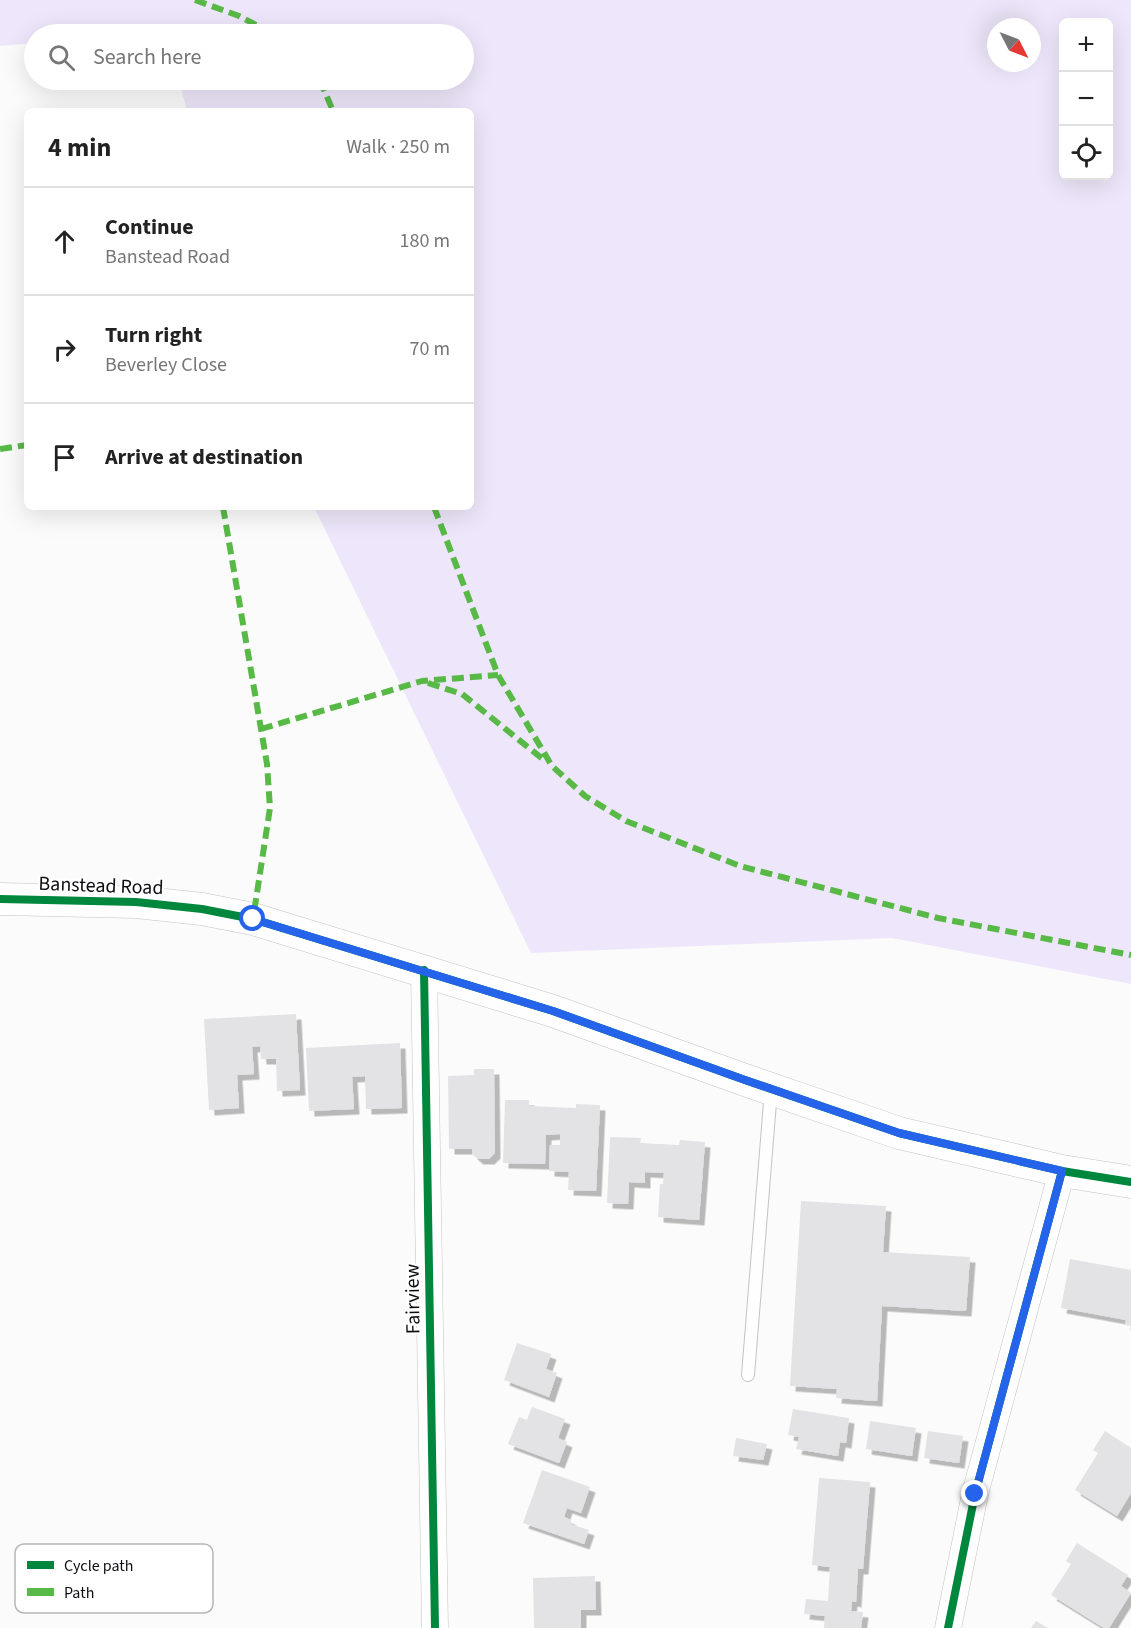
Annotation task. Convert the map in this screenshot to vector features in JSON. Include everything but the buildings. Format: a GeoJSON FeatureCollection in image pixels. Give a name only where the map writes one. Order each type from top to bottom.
{"type":"FeatureCollection","features":[{"type":"Feature","properties":{"kind":"street","name":"Banstead Road"},"geometry":{"type":"LineString","coordinates":[[0,899],[136,902],[202,909],[253,919],[553,1011],[899,1133],[1062,1171],[1131,1182]]}},
{"type":"Feature","properties":{"kind":"street","name":"Fairview"},"geometry":{"type":"LineString","coordinates":[[423,970],[435,1628]]}},
{"type":"Feature","properties":{"kind":"street"},"geometry":{"type":"LineString","coordinates":[[948,1628],[975,1494],[1062,1171]]}},
{"type":"Feature","properties":{"kind":"lane"},"geometry":{"type":"LineString","coordinates":[[748,1375],[772,1089]]}},
{"type":"Feature","properties":{"kind":"shaded area"},"geometry":{"type":"Polygon","coordinates":[[[0,0],[1131,0],[1131,984],[892,938],[531,953],[315,510],[474,510],[474,108],[186,108],[182,90],[474,90],[474,24],[24,24],[24,44],[0,46],[0,0]]]}},
{"type":"Feature","properties":{"kind":"marked path"},"geometry":{"type":"LineString","coordinates":[[195,0],[254,24]]}},
{"type":"Feature","properties":{"kind":"marked path"},"geometry":{"type":"LineString","coordinates":[[324,90],[332,108]]}},
{"type":"Feature","properties":{"kind":"marked path"},"geometry":{"type":"LineString","coordinates":[[0,449],[24,445]]}},
{"type":"Feature","properties":{"kind":"marked path"},"geometry":{"type":"LineString","coordinates":[[224,510],[267,764],[270,808],[253,919]]}},
{"type":"Feature","properties":{"kind":"marked path"},"geometry":{"type":"LineString","coordinates":[[435,510],[498,675],[552,766],[585,796],[626,821],[740,866],[938,918],[1131,955]]}},
{"type":"Feature","properties":{"kind":"marked path"},"geometry":{"type":"LineString","coordinates":[[261,729],[422,681],[498,675]]}},
{"type":"Feature","properties":{"kind":"marked path"},"geometry":{"type":"LineString","coordinates":[[428,683],[462,694],[544,760]]}},
{"type":"Feature","properties":{"kind":"cycle path"},"geometry":{"type":"LineString","coordinates":[[0,899],[136,902],[202,909],[253,919],[553,1011],[899,1133],[1062,1171],[1131,1182]]}},
{"type":"Feature","properties":{"kind":"cycle path"},"geometry":{"type":"LineString","coordinates":[[424,970],[435,1628]]}},
{"type":"Feature","properties":{"kind":"cycle path"},"geometry":{"type":"LineString","coordinates":[[948,1628],[975,1494],[1062,1171]]}},
{"type":"Feature","properties":{"kind":"route"},"geometry":{"type":"LineString","coordinates":[[253,919],[553,1011],[899,1133],[997,1158],[1062,1171],[975,1494]]}}]}
